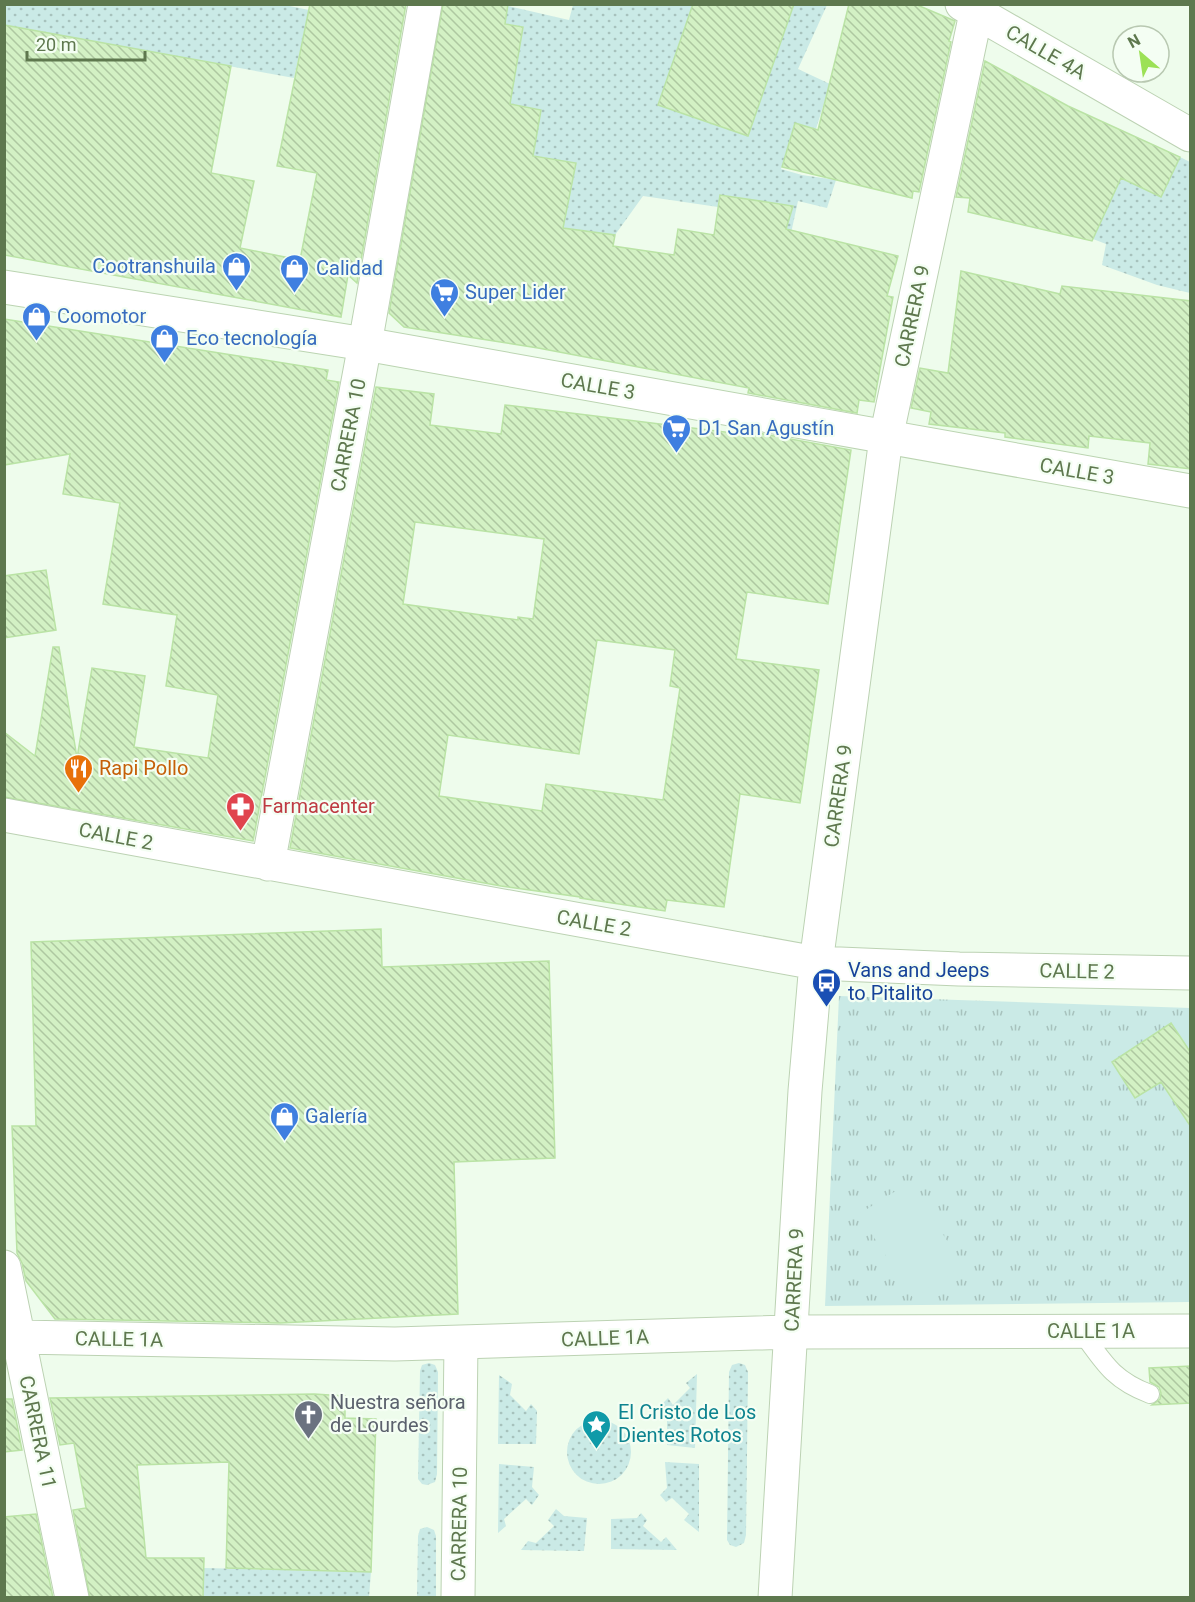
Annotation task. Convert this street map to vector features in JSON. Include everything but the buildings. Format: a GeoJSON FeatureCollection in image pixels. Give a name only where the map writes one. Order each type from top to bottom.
{"type":"FeatureCollection","features":[{"type":"Feature","properties":{"kind":"street","name":"CARRERA 10"},"geometry":{"type":"LineString","coordinates":[[268,864],[365,344],[425,4]]}},
{"type":"Feature","properties":{"kind":"street","name":"CALLE 4A"},"geometry":{"type":"LineString","coordinates":[[972,7],[1191,135]]}},
{"type":"Feature","properties":{"kind":"street","name":"CARRERA 9"},"geometry":{"type":"LineString","coordinates":[[775,1598],[805,1091],[816,963],[886,438],[972,7]]}},
{"type":"Feature","properties":{"kind":"street","name":"CALLE 3"},"geometry":{"type":"LineString","coordinates":[[4,287],[365,344],[1191,491]]}},
{"type":"Feature","properties":{"kind":"street","name":"CALLE 2"},"geometry":{"type":"LineString","coordinates":[[4,815],[816,963],[959,969],[1191,973]]}},
{"type":"Feature","properties":{"kind":"street","name":"CARRERA 11"},"geometry":{"type":"LineString","coordinates":[[4,1267],[12,1335],[72,1598]]}},
{"type":"Feature","properties":{"kind":"street","name":"CALLE 1A"},"geometry":{"type":"LineString","coordinates":[[12,1335],[395,1344],[791,1332],[1191,1331]]}},
{"type":"Feature","properties":{"kind":"street","name":"CARRERA 10"},"geometry":{"type":"LineString","coordinates":[[458,1598],[461,1342]]}},
{"type":"Feature","properties":{"kind":"lane"},"geometry":{"type":"LineString","coordinates":[[1081,1331],[1109,1370],[1130,1386],[1150,1394]]}},
{"type":"Feature","properties":{"kind":"green space"},"geometry":{"type":"Polygon","coordinates":[[[280,4],[309,10],[294,78],[5,25],[4,5],[280,4]]]}},
{"type":"Feature","properties":{"kind":"green space"},"geometry":{"type":"Polygon","coordinates":[[[573,5],[827,5],[798,69],[830,84],[816,129],[795,123],[781,169],[836,180],[827,208],[798,201],[788,247],[758,201],[720,195],[718,207],[643,196],[615,235],[553,227],[575,163],[501,150],[523,27],[503,23],[508,6],[569,20],[573,5]]]}},
{"type":"Feature","properties":{"kind":"green space"},"geometry":{"type":"Polygon","coordinates":[[[1180,157],[1190,162],[1190,293],[1157,285],[1102,265],[1106,244],[1093,239],[1121,178],[1161,197],[1180,157]]]}},
{"type":"Feature","properties":{"kind":"green space"},"geometry":{"type":"Polygon","coordinates":[[[839,996],[1190,1008],[1190,1302],[825,1306],[839,996]]]}},
{"type":"Feature","properties":{"kind":"green space"},"geometry":{"type":"Polygon","coordinates":[[[910,1182],[963,1266],[913,1298],[859,1214],[910,1182]]]}},
{"type":"Feature","properties":{"kind":"green space"},"geometry":{"type":"Polygon","coordinates":[[[429,1363],[435,1365],[438,1372],[437,1474],[435,1482],[427,1485],[422,1484],[418,1479],[420,1371],[422,1365],[429,1363]]]}},
{"type":"Feature","properties":{"kind":"green space"},"geometry":{"type":"Polygon","coordinates":[[[739,1363],[745,1365],[748,1372],[746,1535],[744,1543],[736,1547],[730,1545],[727,1540],[729,1372],[732,1365],[739,1363]]]}},
{"type":"Feature","properties":{"kind":"green space"},"geometry":{"type":"Polygon","coordinates":[[[697,1374],[695,1448],[667,1445],[667,1420],[658,1408],[668,1398],[673,1405],[690,1388],[686,1383],[697,1374]]]}},
{"type":"Feature","properties":{"kind":"green space"},"geometry":{"type":"Polygon","coordinates":[[[499,1375],[512,1384],[510,1395],[526,1411],[531,1404],[537,1411],[536,1444],[498,1444],[499,1375]]]}},
{"type":"Feature","properties":{"kind":"green space"},"geometry":{"type":"Polygon","coordinates":[[[593,1420],[605,1420],[622,1429],[629,1440],[631,1452],[629,1464],[622,1475],[605,1484],[593,1484],[581,1479],[572,1470],[567,1458],[567,1446],[572,1434],[581,1425],[593,1420]]]}},
{"type":"Feature","properties":{"kind":"green space"},"geometry":{"type":"Polygon","coordinates":[[[665,1462],[699,1464],[699,1532],[684,1520],[689,1514],[672,1498],[666,1502],[660,1495],[667,1488],[665,1462]]]}},
{"type":"Feature","properties":{"kind":"green space"},"geometry":{"type":"Polygon","coordinates":[[[499,1464],[534,1467],[532,1487],[539,1495],[532,1505],[526,1499],[504,1519],[506,1526],[498,1533],[499,1464]]]}},
{"type":"Feature","properties":{"kind":"green space"},"geometry":{"type":"Polygon","coordinates":[[[556,1509],[564,1516],[587,1518],[584,1551],[521,1550],[528,1541],[536,1543],[554,1526],[548,1520],[556,1509]]]}},
{"type":"Feature","properties":{"kind":"green space"},"geometry":{"type":"Polygon","coordinates":[[[641,1513],[647,1520],[643,1526],[661,1542],[666,1537],[677,1550],[611,1549],[611,1519],[637,1518],[641,1513]]]}},
{"type":"Feature","properties":{"kind":"green space"},"geometry":{"type":"Polygon","coordinates":[[[427,1527],[434,1530],[436,1536],[436,1597],[417,1597],[418,1536],[420,1529],[427,1527]]]}},
{"type":"Feature","properties":{"kind":"green space"},"geometry":{"type":"Polygon","coordinates":[[[204,1568],[371,1572],[369,1597],[203,1598],[204,1568]]]}},
{"type":"Feature","properties":{"kind":"place","name":"Cootranshuila"},"geometry":{"type":"Point","coordinates":[237,292]}},
{"type":"Feature","properties":{"kind":"place","name":"Calidad"},"geometry":{"type":"Point","coordinates":[295,294]}},
{"type":"Feature","properties":{"kind":"place","name":"Super Lider"},"geometry":{"type":"Point","coordinates":[444,318]}},
{"type":"Feature","properties":{"kind":"place","name":"Coomotor"},"geometry":{"type":"Point","coordinates":[36,342]}},
{"type":"Feature","properties":{"kind":"place","name":"Eco tecnología"},"geometry":{"type":"Point","coordinates":[165,364]}},
{"type":"Feature","properties":{"kind":"place","name":"D1 San Agustín"},"geometry":{"type":"Point","coordinates":[677,454]}},
{"type":"Feature","properties":{"kind":"place","name":"Rapi Pollo"},"geometry":{"type":"Point","coordinates":[78,794]}},
{"type":"Feature","properties":{"kind":"place","name":"Farmacenter"},"geometry":{"type":"Point","coordinates":[241,832]}},
{"type":"Feature","properties":{"kind":"place","name":"Vans and Jeeps to Pitalito"},"geometry":{"type":"Point","coordinates":[827,1008]}},
{"type":"Feature","properties":{"kind":"place","name":"Galería"},"geometry":{"type":"Point","coordinates":[284,1142]}},
{"type":"Feature","properties":{"kind":"place","name":"Nuestra señora de Lourdes"},"geometry":{"type":"Point","coordinates":[309,1440]}},
{"type":"Feature","properties":{"kind":"place","name":"El Cristo de Los Dientes Rotos"},"geometry":{"type":"Point","coordinates":[597,1450]}}]}
